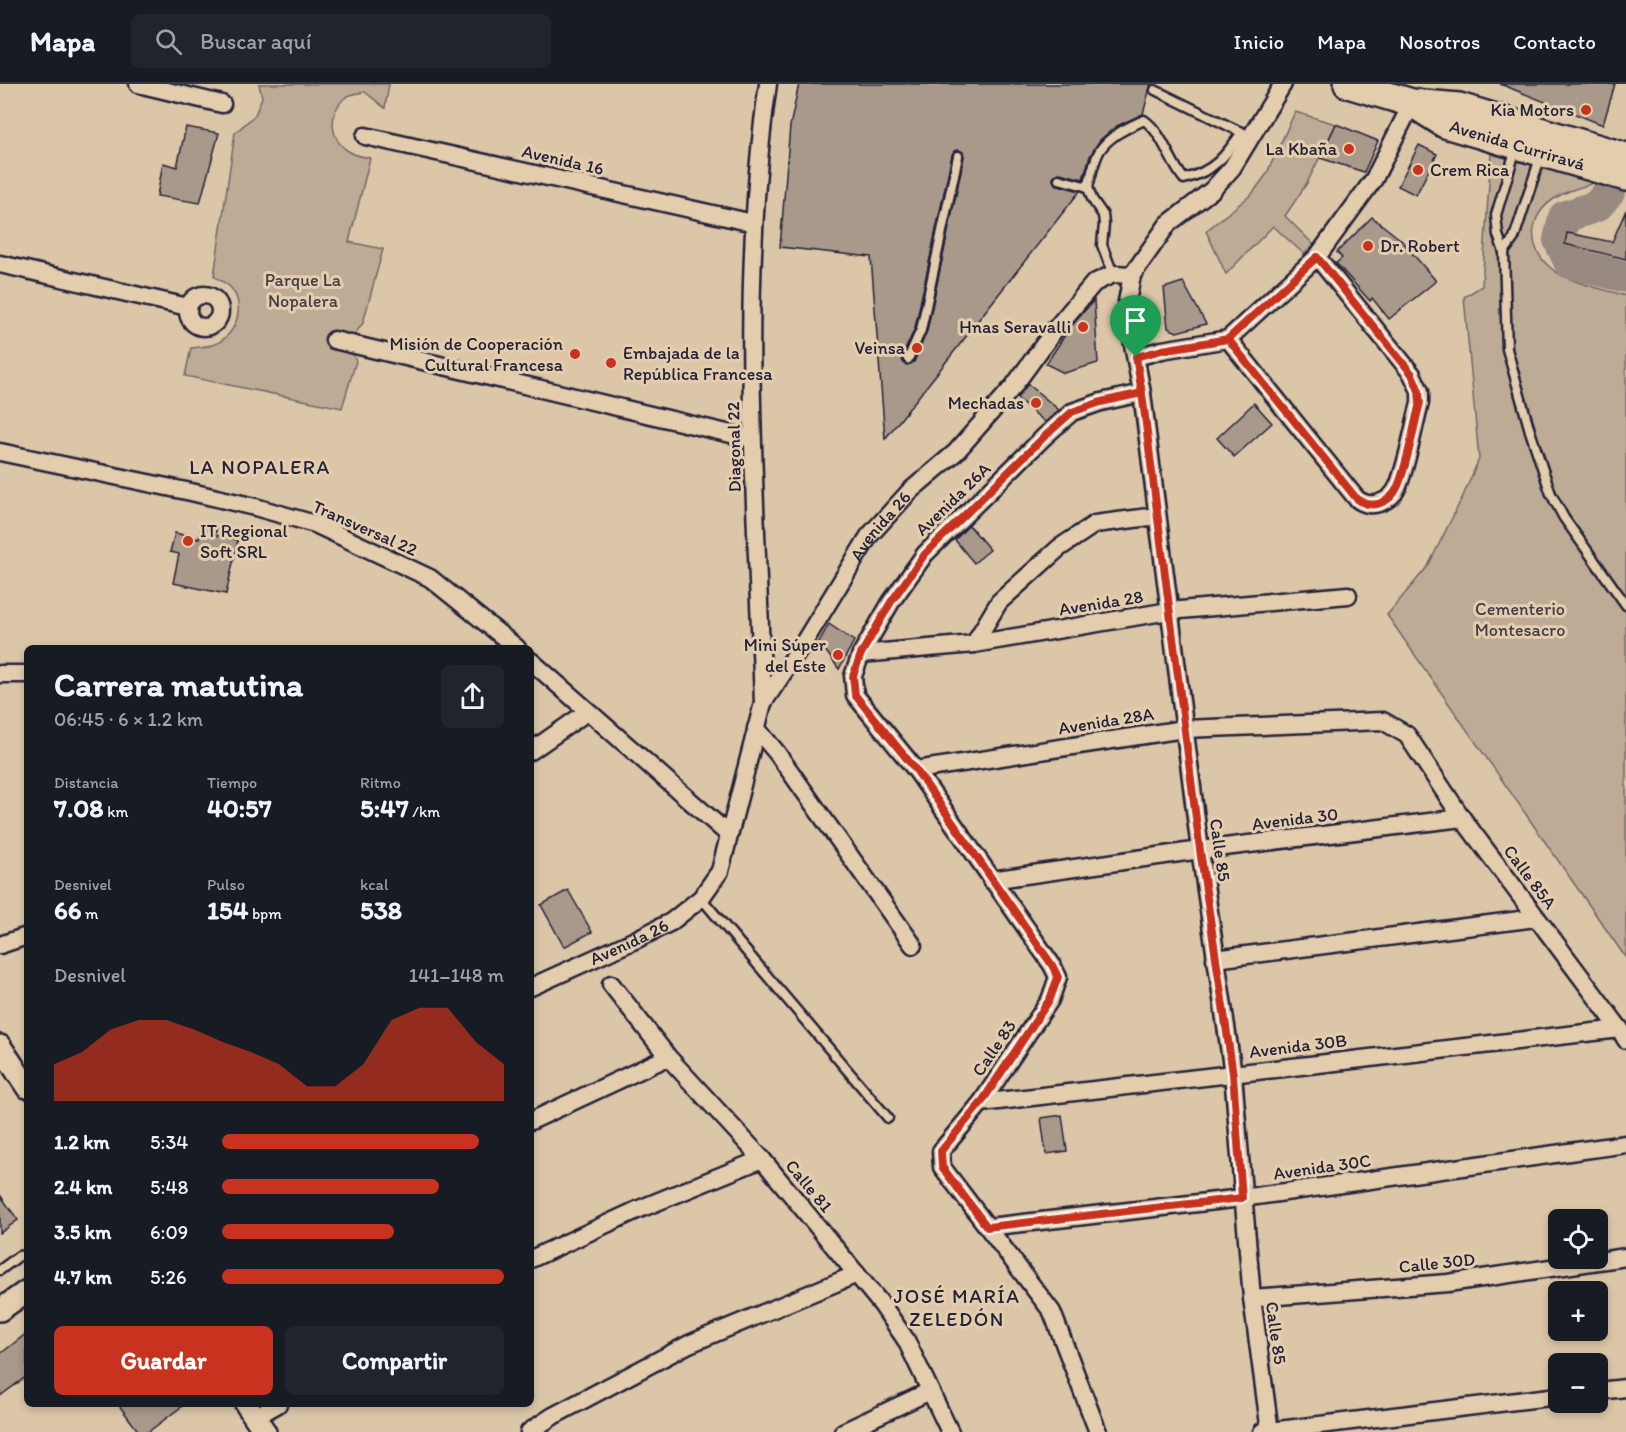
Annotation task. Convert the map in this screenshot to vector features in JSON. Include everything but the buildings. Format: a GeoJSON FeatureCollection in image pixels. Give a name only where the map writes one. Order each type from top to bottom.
{"type":"FeatureCollection","features":[{"type":"Feature","properties":{"kind":"highway","name":"Avenida Curriravá"},"geometry":{"type":"LineString","coordinates":[[1348,84],[1412,103],[1459,107],[1626,157]]}},
{"type":"Feature","properties":{"kind":"highway","name":"Avenida Curriravá"},"geometry":{"type":"LineString","coordinates":[[1412,103],[1445,124],[1626,177]]}},
{"type":"Feature","properties":{"kind":"street"},"geometry":{"type":"LineString","coordinates":[[138,84],[222,104]]}},
{"type":"Feature","properties":{"kind":"street","name":"Diagonal 22"},"geometry":{"type":"LineString","coordinates":[[763,702],[752,439],[753,223],[768,84]]}},
{"type":"Feature","properties":{"kind":"street"},"geometry":{"type":"LineString","coordinates":[[1113,274],[1132,275],[1168,224],[1212,190],[1232,168],[1247,135],[1283,84]]}},
{"type":"Feature","properties":{"kind":"street"},"geometry":{"type":"LineString","coordinates":[[1136,357],[1162,350],[1228,339],[1317,257],[1369,187],[1412,103]]}},
{"type":"Feature","properties":{"kind":"street","name":"Avenida 16"},"geometry":{"type":"LineString","coordinates":[[365,136],[753,223]]}},
{"type":"Feature","properties":{"kind":"street"},"geometry":{"type":"LineString","coordinates":[[1228,339],[1356,498],[1365,503],[1378,505],[1388,499],[1398,487],[1420,403],[1419,391],[1412,374],[1317,257]]}},
{"type":"Feature","properties":{"kind":"street"},"geometry":{"type":"LineString","coordinates":[[0,264],[188,307]]}},
{"type":"Feature","properties":{"kind":"street","name":"Avenida 26"},"geometry":{"type":"LineString","coordinates":[[534,986],[670,922],[701,897],[720,871],[763,702],[806,639],[868,536],[910,491],[956,452],[1013,387],[1056,328],[1094,284],[1113,274]]}},
{"type":"Feature","properties":{"kind":"street","name":"Calle 85"},"geometry":{"type":"LineString","coordinates":[[1132,275],[1127,302],[1130,328],[1142,393],[1200,850],[1233,1074],[1242,1198],[1267,1432]]}},
{"type":"Feature","properties":{"kind":"street"},"geometry":{"type":"LineString","coordinates":[[334,340],[752,439]]}},
{"type":"Feature","properties":{"kind":"street","name":"Avenida 26A"},"geometry":{"type":"LineString","coordinates":[[855,695],[853,676],[861,654],[891,602],[925,554],[1072,412],[1101,402],[1142,393]]}},
{"type":"Feature","properties":{"kind":"street","name":"Transversal 22"},"geometry":{"type":"LineString","coordinates":[[0,452],[212,497],[315,524],[430,578],[513,645]]}},
{"type":"Feature","properties":{"kind":"street"},"geometry":{"type":"LineString","coordinates":[[974,644],[999,602],[1059,548],[1095,524],[1157,516]]}},
{"type":"Feature","properties":{"kind":"street","name":"Avenida 28"},"geometry":{"type":"LineString","coordinates":[[861,654],[974,644],[1169,611],[1348,595]]}},
{"type":"Feature","properties":{"kind":"street"},"geometry":{"type":"LineString","coordinates":[[534,664],[586,712],[728,834]]}},
{"type":"Feature","properties":{"kind":"street"},"geometry":{"type":"LineString","coordinates":[[0,674],[24,674]]}},
{"type":"Feature","properties":{"kind":"street","name":"Calle 83"},"geometry":{"type":"LineString","coordinates":[[855,695],[916,770],[1052,965],[1058,977],[1050,999],[981,1103],[941,1151],[942,1167],[1052,1312],[1098,1432]]}},
{"type":"Feature","properties":{"kind":"street"},"geometry":{"type":"LineString","coordinates":[[534,749],[586,712]]}},
{"type":"Feature","properties":{"kind":"street","name":"Avenida 28A"},"geometry":{"type":"LineString","coordinates":[[916,770],[1184,729],[1383,721],[1407,735]]}},
{"type":"Feature","properties":{"kind":"street"},"geometry":{"type":"LineString","coordinates":[[756,728],[777,753],[913,945]]}},
{"type":"Feature","properties":{"kind":"street","name":"Calle 85A"},"geometry":{"type":"LineString","coordinates":[[1407,735],[1462,818],[1623,1034]]}},
{"type":"Feature","properties":{"kind":"street","name":"Avenida 30"},"geometry":{"type":"LineString","coordinates":[[991,880],[1200,850],[1462,818]]}},
{"type":"Feature","properties":{"kind":"street"},"geometry":{"type":"LineString","coordinates":[[1215,959],[1536,918]]}},
{"type":"Feature","properties":{"kind":"street"},"geometry":{"type":"LineString","coordinates":[[0,945],[24,937]]}},
{"type":"Feature","properties":{"kind":"street","name":"Calle 81"},"geometry":{"type":"LineString","coordinates":[[611,984],[668,1058],[762,1159],[882,1305],[906,1340],[950,1432]]}},
{"type":"Feature","properties":{"kind":"street","name":"Avenida 30B"},"geometry":{"type":"LineString","coordinates":[[981,1103],[1233,1074],[1623,1034]]}},
{"type":"Feature","properties":{"kind":"street"},"geometry":{"type":"LineString","coordinates":[[0,1046],[24,1082]]}},
{"type":"Feature","properties":{"kind":"street"},"geometry":{"type":"LineString","coordinates":[[534,1120],[668,1058]]}},
{"type":"Feature","properties":{"kind":"street","name":"Avenida 30C"},"geometry":{"type":"LineString","coordinates":[[987,1227],[1242,1198],[1626,1144]]}},
{"type":"Feature","properties":{"kind":"street"},"geometry":{"type":"LineString","coordinates":[[534,1258],[637,1210],[762,1159]]}},
{"type":"Feature","properties":{"kind":"street","name":"Calle 30D"},"geometry":{"type":"LineString","coordinates":[[1252,1298],[1448,1283],[1626,1257]]}},
{"type":"Feature","properties":{"kind":"street"},"geometry":{"type":"LineString","coordinates":[[529,1432],[553,1416],[689,1344],[857,1274]]}},
{"type":"Feature","properties":{"kind":"street"},"geometry":{"type":"LineString","coordinates":[[0,1310],[24,1293]]}},
{"type":"Feature","properties":{"kind":"street"},"geometry":{"type":"LineString","coordinates":[[1608,1390],[1626,1388]]}},
{"type":"Feature","properties":{"kind":"street"},"geometry":{"type":"LineString","coordinates":[[843,1432],[930,1391]]}},
{"type":"Feature","properties":{"kind":"street"},"geometry":{"type":"LineString","coordinates":[[1267,1432],[1548,1397]]}},
{"type":"Feature","properties":{"kind":"street"},"geometry":{"type":"LineString","coordinates":[[256,1418],[273,1407]]}},
{"type":"Feature","properties":{"kind":"lane"},"geometry":{"type":"LineString","coordinates":[[1113,274],[1102,244],[1103,215],[1092,199],[1088,187],[1099,151],[1110,139],[1144,120],[1153,126],[1175,168],[1184,179],[1200,175],[1247,135],[1155,90]]}},
{"type":"Feature","properties":{"kind":"lane"},"geometry":{"type":"LineString","coordinates":[[1529,148],[1496,215],[1498,235],[1504,252],[1506,343],[1530,431],[1551,494],[1564,518],[1626,605]]}},
{"type":"Feature","properties":{"kind":"lane"},"geometry":{"type":"LineString","coordinates":[[1504,252],[1514,238],[1529,148]]}},
{"type":"Feature","properties":{"kind":"lane"},"geometry":{"type":"LineString","coordinates":[[908,359],[921,330],[958,156]]}},
{"type":"Feature","properties":{"kind":"lane"},"geometry":{"type":"LineString","coordinates":[[1059,179],[1088,187]]}},
{"type":"Feature","properties":{"kind":"lane"},"geometry":{"type":"LineString","coordinates":[[701,897],[888,1118]]}},
{"type":"Feature","properties":{"kind":"lane"},"geometry":{"type":"LineString","coordinates":[[0,1270],[19,1256],[24,1255]]}},
{"type":"Feature","properties":{"kind":"green space","name":"Parque La Nopalera"},"geometry":{"type":"Polygon","coordinates":[[[259,84],[389,84],[385,108],[365,92],[358,93],[346,97],[340,103],[333,118],[335,134],[344,148],[356,155],[370,158],[349,242],[383,249],[363,323],[350,348],[356,361],[342,408],[185,376],[191,348],[209,346],[222,340],[229,334],[237,319],[238,302],[235,294],[214,276],[235,133],[255,115],[262,97],[259,84]]]}},
{"type":"Feature","properties":{"kind":"green space"},"geometry":{"type":"Polygon","coordinates":[[[1295,112],[1336,124],[1307,183],[1285,216],[1314,245],[1304,254],[1273,226],[1226,274],[1206,231],[1252,194],[1266,175],[1295,112]]]}},
{"type":"Feature","properties":{"kind":"green space","name":"Cementerio Montesacro"},"geometry":{"type":"Polygon","coordinates":[[[1491,154],[1596,182],[1566,192],[1547,204],[1535,222],[1534,242],[1544,261],[1559,274],[1577,282],[1626,296],[1626,958],[1387,615],[1428,566],[1479,459],[1464,297],[1482,286],[1491,154]]]}},
{"type":"Feature","properties":{"kind":"waterway"},"geometry":{"type":"LineString","coordinates":[[1609,192],[1597,206],[1564,217],[1559,240],[1570,263],[1626,277]]}},
{"type":"Feature","properties":{"kind":"place","name":"Kia Motors"},"geometry":{"type":"Point","coordinates":[1586,110]}},
{"type":"Feature","properties":{"kind":"place","name":"La Kbaña"},"geometry":{"type":"Point","coordinates":[1349,149]}},
{"type":"Feature","properties":{"kind":"place","name":"Crem Rica"},"geometry":{"type":"Point","coordinates":[1418,170]}},
{"type":"Feature","properties":{"kind":"place","name":"Dr. Robert"},"geometry":{"type":"Point","coordinates":[1368,246]}},
{"type":"Feature","properties":{"kind":"place","name":"Hnas Seravalli"},"geometry":{"type":"Point","coordinates":[1083,327]}},
{"type":"Feature","properties":{"kind":"place","name":"Veinsa"},"geometry":{"type":"Point","coordinates":[917,348]}},
{"type":"Feature","properties":{"kind":"place","name":"Misión de Cooperación Cultural Francesa"},"geometry":{"type":"Point","coordinates":[575,354]}},
{"type":"Feature","properties":{"kind":"place","name":"Embajada de la República Francesa"},"geometry":{"type":"Point","coordinates":[611,363]}},
{"type":"Feature","properties":{"kind":"place","name":"Mechadas"},"geometry":{"type":"Point","coordinates":[1036,403]}},
{"type":"Feature","properties":{"kind":"place","name":"IT Regional Soft SRL"},"geometry":{"type":"Point","coordinates":[188,541]}},
{"type":"Feature","properties":{"kind":"place","name":"Mini Súper del Este"},"geometry":{"type":"Point","coordinates":[838,655]}},
{"type":"Feature","properties":{"kind":"district","name":"LA NOPALERA"},"geometry":{"type":"Point","coordinates":[260,467]}},
{"type":"Feature","properties":{"kind":"district","name":"JOSÉ MARÍA ZELEDÓN"},"geometry":{"type":"Point","coordinates":[957,1308]}},
{"type":"Feature","properties":{"kind":"route"},"geometry":{"type":"LineString","coordinates":[[1136,357],[1142,393],[1101,402],[1072,412],[1045,436],[925,554],[891,602],[861,654],[853,676],[855,695],[916,770],[1052,965],[1058,977],[1050,999],[981,1103],[941,1151],[942,1167],[987,1227],[1242,1198],[1233,1074],[1200,850],[1142,393],[1136,357],[1162,350],[1228,339],[1356,498],[1360,502],[1372,505],[1383,502],[1398,487],[1420,403],[1419,391],[1412,374],[1317,257],[1228,339],[1162,350],[1136,357]]}}]}
